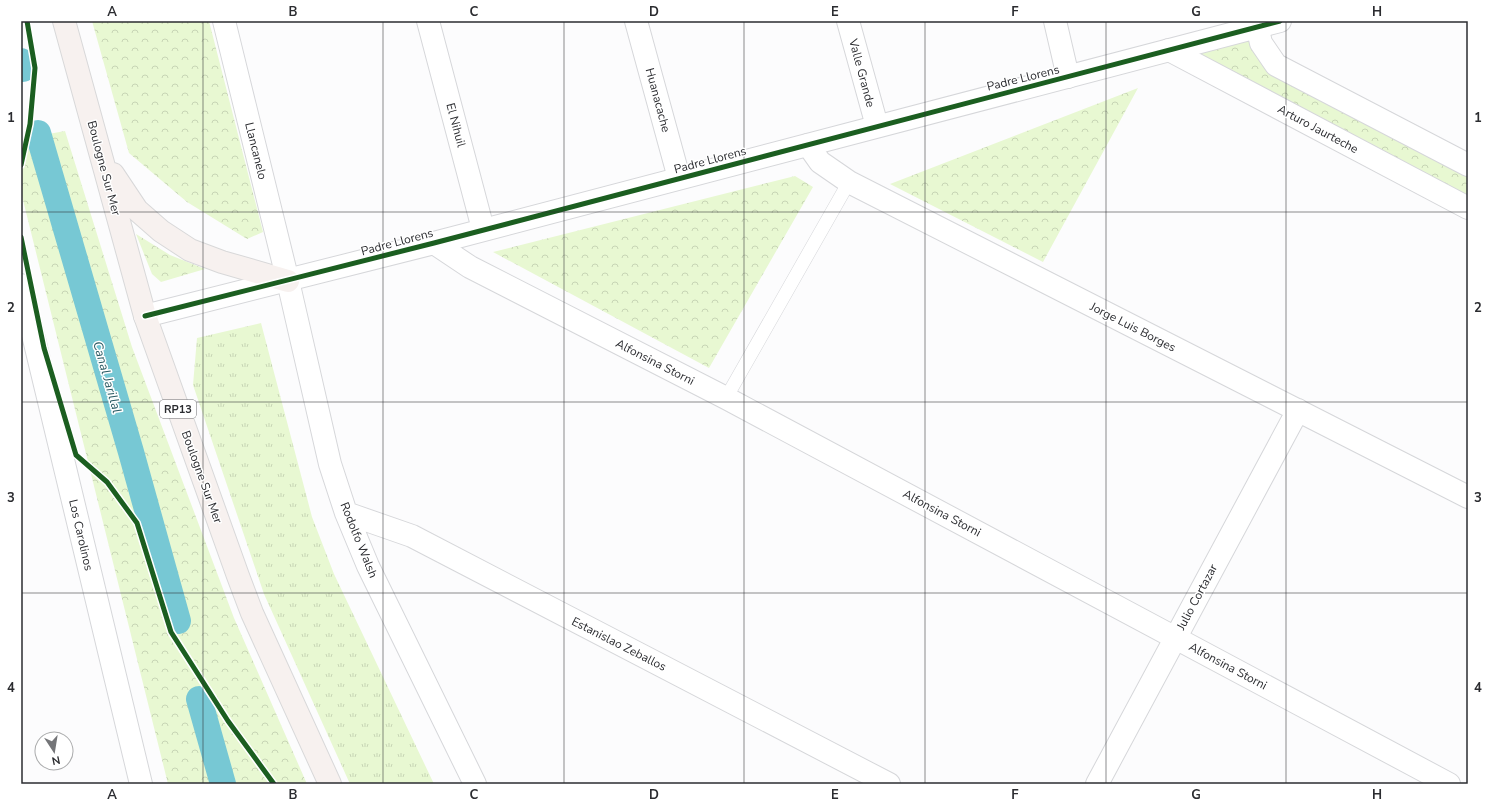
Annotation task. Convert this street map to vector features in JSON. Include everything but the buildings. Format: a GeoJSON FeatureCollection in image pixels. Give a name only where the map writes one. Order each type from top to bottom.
{"type":"FeatureCollection","features":[{"type":"Feature","properties":{"kind":"main road","name":"Boulogne Sur Mer"},"geometry":{"type":"LineString","coordinates":[[64,21],[145,316],[244,591],[330,784]]}},
{"type":"Feature","properties":{"kind":"main road"},"geometry":{"type":"LineString","coordinates":[[99,150],[119,185],[137,210],[161,231],[190,250],[222,262],[288,281]]}},
{"type":"Feature","properties":{"kind":"street","name":"Llancanelo"},"geometry":{"type":"LineString","coordinates":[[224,21],[288,281]]}},
{"type":"Feature","properties":{"kind":"street","name":"El Nihuil"},"geometry":{"type":"LineString","coordinates":[[428,21],[483,229]]}},
{"type":"Feature","properties":{"kind":"street","name":"Huanacache"},"geometry":{"type":"LineString","coordinates":[[636,21],[679,178]]}},
{"type":"Feature","properties":{"kind":"street","name":"Valle Grande"},"geometry":{"type":"LineString","coordinates":[[848,21],[876,126]]}},
{"type":"Feature","properties":{"kind":"street"},"geometry":{"type":"LineString","coordinates":[[1054,21],[1068,77]]}},
{"type":"Feature","properties":{"kind":"street","name":"Padre Llorens"},"geometry":{"type":"LineString","coordinates":[[145,316],[288,281],[1068,77],[1169,50],[1256,24],[1280,21]]}},
{"type":"Feature","properties":{"kind":"street"},"geometry":{"type":"LineString","coordinates":[[1256,24],[1261,44],[1276,65],[1468,165]]}},
{"type":"Feature","properties":{"kind":"street","name":"Arturo Jaurteche"},"geometry":{"type":"LineString","coordinates":[[1169,50],[1468,208]]}},
{"type":"Feature","properties":{"kind":"street","name":"Jorge Luis Borges"},"geometry":{"type":"LineString","coordinates":[[808,145],[820,162],[849,182],[1468,496]]}},
{"type":"Feature","properties":{"kind":"street","name":"Alfonsina Storni"},"geometry":{"type":"LineString","coordinates":[[434,243],[470,267],[726,398],[1449,784]]}},
{"type":"Feature","properties":{"kind":"street","name":"Rodolfo Walsh"},"geometry":{"type":"LineString","coordinates":[[288,281],[330,464],[346,513],[368,566],[475,784]]}},
{"type":"Feature","properties":{"kind":"street","name":"Los Carolinos"},"geometry":{"type":"LineString","coordinates":[[21,285],[141,784]]}},
{"type":"Feature","properties":{"kind":"street","name":"Julio Cortazar"},"geometry":{"type":"LineString","coordinates":[[1097,784],[1298,410]]}},
{"type":"Feature","properties":{"kind":"street","name":"Estanislao Zeballos"},"geometry":{"type":"LineString","coordinates":[[346,513],[412,536],[889,784]]}},
{"type":"Feature","properties":{"kind":"lane"},"geometry":{"type":"LineString","coordinates":[[726,398],[849,182]]}},
{"type":"Feature","properties":{"kind":"green space"},"geometry":{"type":"Polygon","coordinates":[[[92,21],[209,21],[263,232],[247,239],[187,202],[129,153],[92,21]]]}},
{"type":"Feature","properties":{"kind":"green space"},"geometry":{"type":"Polygon","coordinates":[[[1257,27],[1261,43],[1468,165],[1468,208],[1169,50],[1257,27]]]}},
{"type":"Feature","properties":{"kind":"green space"},"geometry":{"type":"Polygon","coordinates":[[[1138,88],[1043,262],[890,184],[1138,88]]]}},
{"type":"Feature","properties":{"kind":"green space"},"geometry":{"type":"Polygon","coordinates":[[[65,131],[132,347],[234,618],[307,784],[168,784],[21,192],[21,139],[65,131]]]}},
{"type":"Feature","properties":{"kind":"green space"},"geometry":{"type":"Polygon","coordinates":[[[795,176],[813,187],[709,368],[493,252],[795,176]]]}},
{"type":"Feature","properties":{"kind":"green space"},"geometry":{"type":"Polygon","coordinates":[[[136,234],[170,255],[205,269],[161,282],[152,274],[136,234]]]}},
{"type":"Feature","properties":{"kind":"green space"},"geometry":{"type":"Polygon","coordinates":[[[261,323],[312,517],[334,574],[434,784],[350,784],[264,594],[193,385],[197,338],[261,323]]]}},
{"type":"Feature","properties":{"kind":"waterway","name":"Canal Jarillal"},"geometry":{"type":"LineString","coordinates":[[21,61],[23,69]]}},
{"type":"Feature","properties":{"kind":"waterway","name":"Canal Jarillal"},"geometry":{"type":"LineString","coordinates":[[38,133],[131,452],[178,621]]}},
{"type":"Feature","properties":{"kind":"waterway","name":"Canal Jarillal"},"geometry":{"type":"LineString","coordinates":[[199,699],[223,784]]}},
{"type":"Feature","properties":{"kind":"cycle path"},"geometry":{"type":"LineString","coordinates":[[21,165],[30,124],[35,68],[27,21]]}},
{"type":"Feature","properties":{"kind":"cycle path"},"geometry":{"type":"LineString","coordinates":[[145,316],[434,243],[1280,21]]}},
{"type":"Feature","properties":{"kind":"cycle path"},"geometry":{"type":"LineString","coordinates":[[21,237],[44,348],[76,455],[107,482],[137,523],[171,632],[228,721],[274,784]]}}]}
